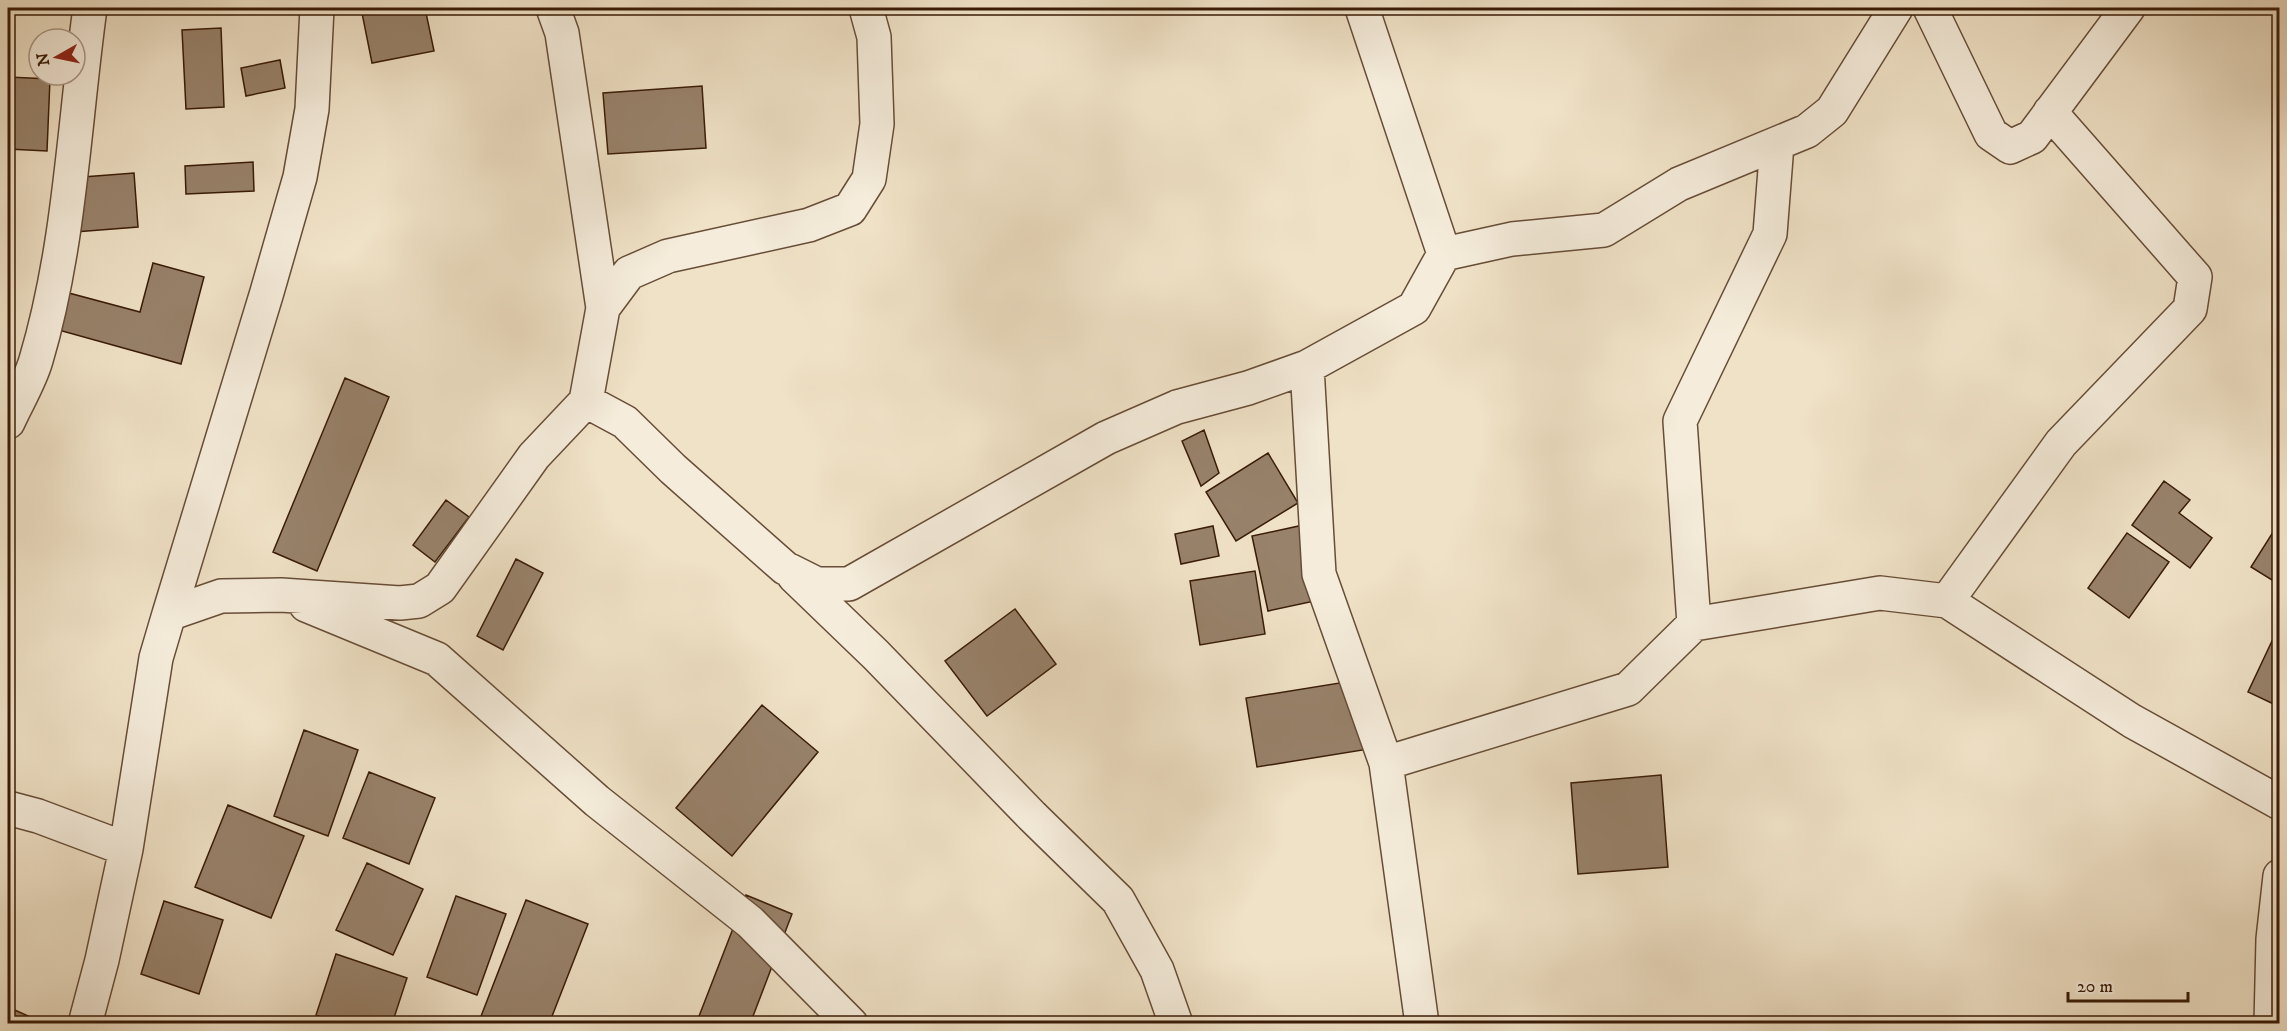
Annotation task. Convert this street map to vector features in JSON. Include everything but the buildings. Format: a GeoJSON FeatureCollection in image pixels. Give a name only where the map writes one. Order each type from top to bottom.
{"type":"FeatureCollection","features":[{"type":"Feature","properties":{"kind":"street"},"geometry":{"type":"LineString","coordinates":[[8,422],[36,362],[52,296],[75,145],[90,8]]}},
{"type":"Feature","properties":{"kind":"street"},"geometry":{"type":"LineString","coordinates":[[85,1023],[102,960],[126,849],[156,658],[300,177],[312,109],[317,8]]}},
{"type":"Feature","properties":{"kind":"street"},"geometry":{"type":"LineString","coordinates":[[169,614],[221,596],[281,595],[400,603],[418,601],[440,588],[534,456],[586,401],[603,308],[562,33],[553,8]]}},
{"type":"Feature","properties":{"kind":"street"},"geometry":{"type":"LineString","coordinates":[[603,308],[629,273],[668,256],[809,225],[850,209],[869,179],[877,124],[874,37],[866,8]]}},
{"type":"Feature","properties":{"kind":"street"},"geometry":{"type":"LineString","coordinates":[[784,568],[817,584],[849,584],[1106,438],[1178,407],[1248,388],[1307,367],[1414,308],[1444,254],[1362,8]]}},
{"type":"Feature","properties":{"kind":"street"},"geometry":{"type":"LineString","coordinates":[[1444,254],[1512,239],[1604,230],[1679,184],[1807,131],[1832,111],[1896,8]]}},
{"type":"Feature","properties":{"kind":"street"},"geometry":{"type":"LineString","coordinates":[[1930,8],[1991,134],[2010,147],[2032,137],[2128,8]]}},
{"type":"Feature","properties":{"kind":"street"},"geometry":{"type":"LineString","coordinates":[[1947,601],[2061,443],[2190,309],[2195,277],[2050,112]]}},
{"type":"Feature","properties":{"kind":"street"},"geometry":{"type":"LineString","coordinates":[[1694,624],[1680,421],[1770,234],[1777,144]]}},
{"type":"Feature","properties":{"kind":"street"},"geometry":{"type":"LineString","coordinates":[[1307,367],[1318,574],[1386,763],[1422,1023]]}},
{"type":"Feature","properties":{"kind":"street"},"geometry":{"type":"LineString","coordinates":[[586,401],[625,422],[673,469],[784,568],[876,655],[1032,816],[1118,900],[1158,970],[1176,1023]]}},
{"type":"Feature","properties":{"kind":"street"},"geometry":{"type":"LineString","coordinates":[[1386,763],[1629,689],[1694,624],[1880,593],[1947,601],[2132,721],[2280,803]]}},
{"type":"Feature","properties":{"kind":"street"},"geometry":{"type":"LineString","coordinates":[[281,595],[437,659],[597,801],[750,922],[851,1023]]}},
{"type":"Feature","properties":{"kind":"street"},"geometry":{"type":"LineString","coordinates":[[8,808],[38,816],[126,849]]}},
{"type":"Feature","properties":{"kind":"street"},"geometry":{"type":"LineString","coordinates":[[2271,1023],[2273,939],[2280,876]]}}]}
